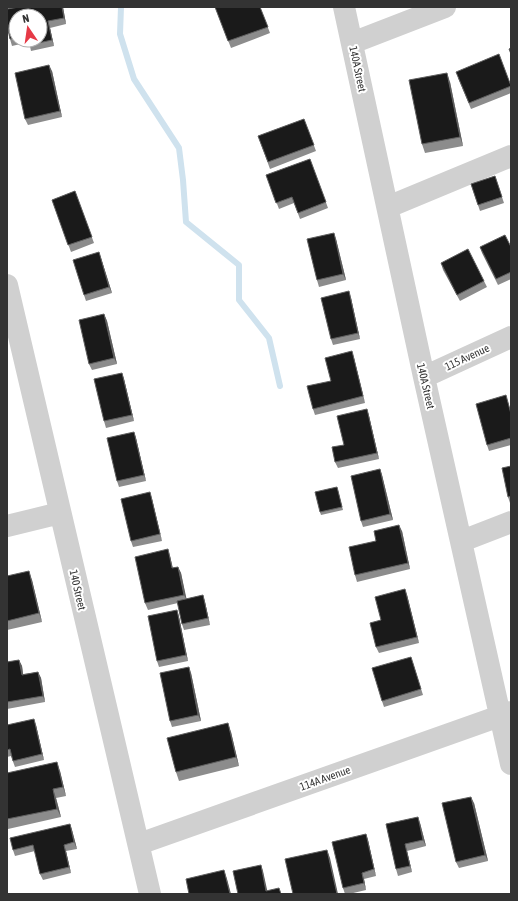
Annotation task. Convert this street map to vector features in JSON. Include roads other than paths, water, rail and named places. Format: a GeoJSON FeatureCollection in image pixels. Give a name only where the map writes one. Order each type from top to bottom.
{"type":"FeatureCollection","features":[{"type":"Feature","properties":{"kind":"street","name":"140A Street"},"geometry":{"type":"LineString","coordinates":[[344,7],[424,377],[462,541],[506,714],[511,764]]}},
{"type":"Feature","properties":{"kind":"street"},"geometry":{"type":"LineString","coordinates":[[352,43],[445,7]]}},
{"type":"Feature","properties":{"kind":"street"},"geometry":{"type":"LineString","coordinates":[[388,207],[511,156]]}},
{"type":"Feature","properties":{"kind":"street","name":"140 Street"},"geometry":{"type":"LineString","coordinates":[[7,285],[150,894]]}},
{"type":"Feature","properties":{"kind":"street","name":"115 Avenue"},"geometry":{"type":"LineString","coordinates":[[424,377],[511,337]]}},
{"type":"Feature","properties":{"kind":"street"},"geometry":{"type":"LineString","coordinates":[[7,526],[60,513]]}},
{"type":"Feature","properties":{"kind":"street"},"geometry":{"type":"LineString","coordinates":[[462,541],[511,522]]}},
{"type":"Feature","properties":{"kind":"street","name":"114A Avenue"},"geometry":{"type":"LineString","coordinates":[[138,844],[506,714]]}},
{"type":"Feature","properties":{"kind":"waterway"},"geometry":{"type":"LineString","coordinates":[[121,7],[120,34],[134,79],[179,148],[186,222],[239,265],[239,300],[269,338],[280,386]]}}]}
